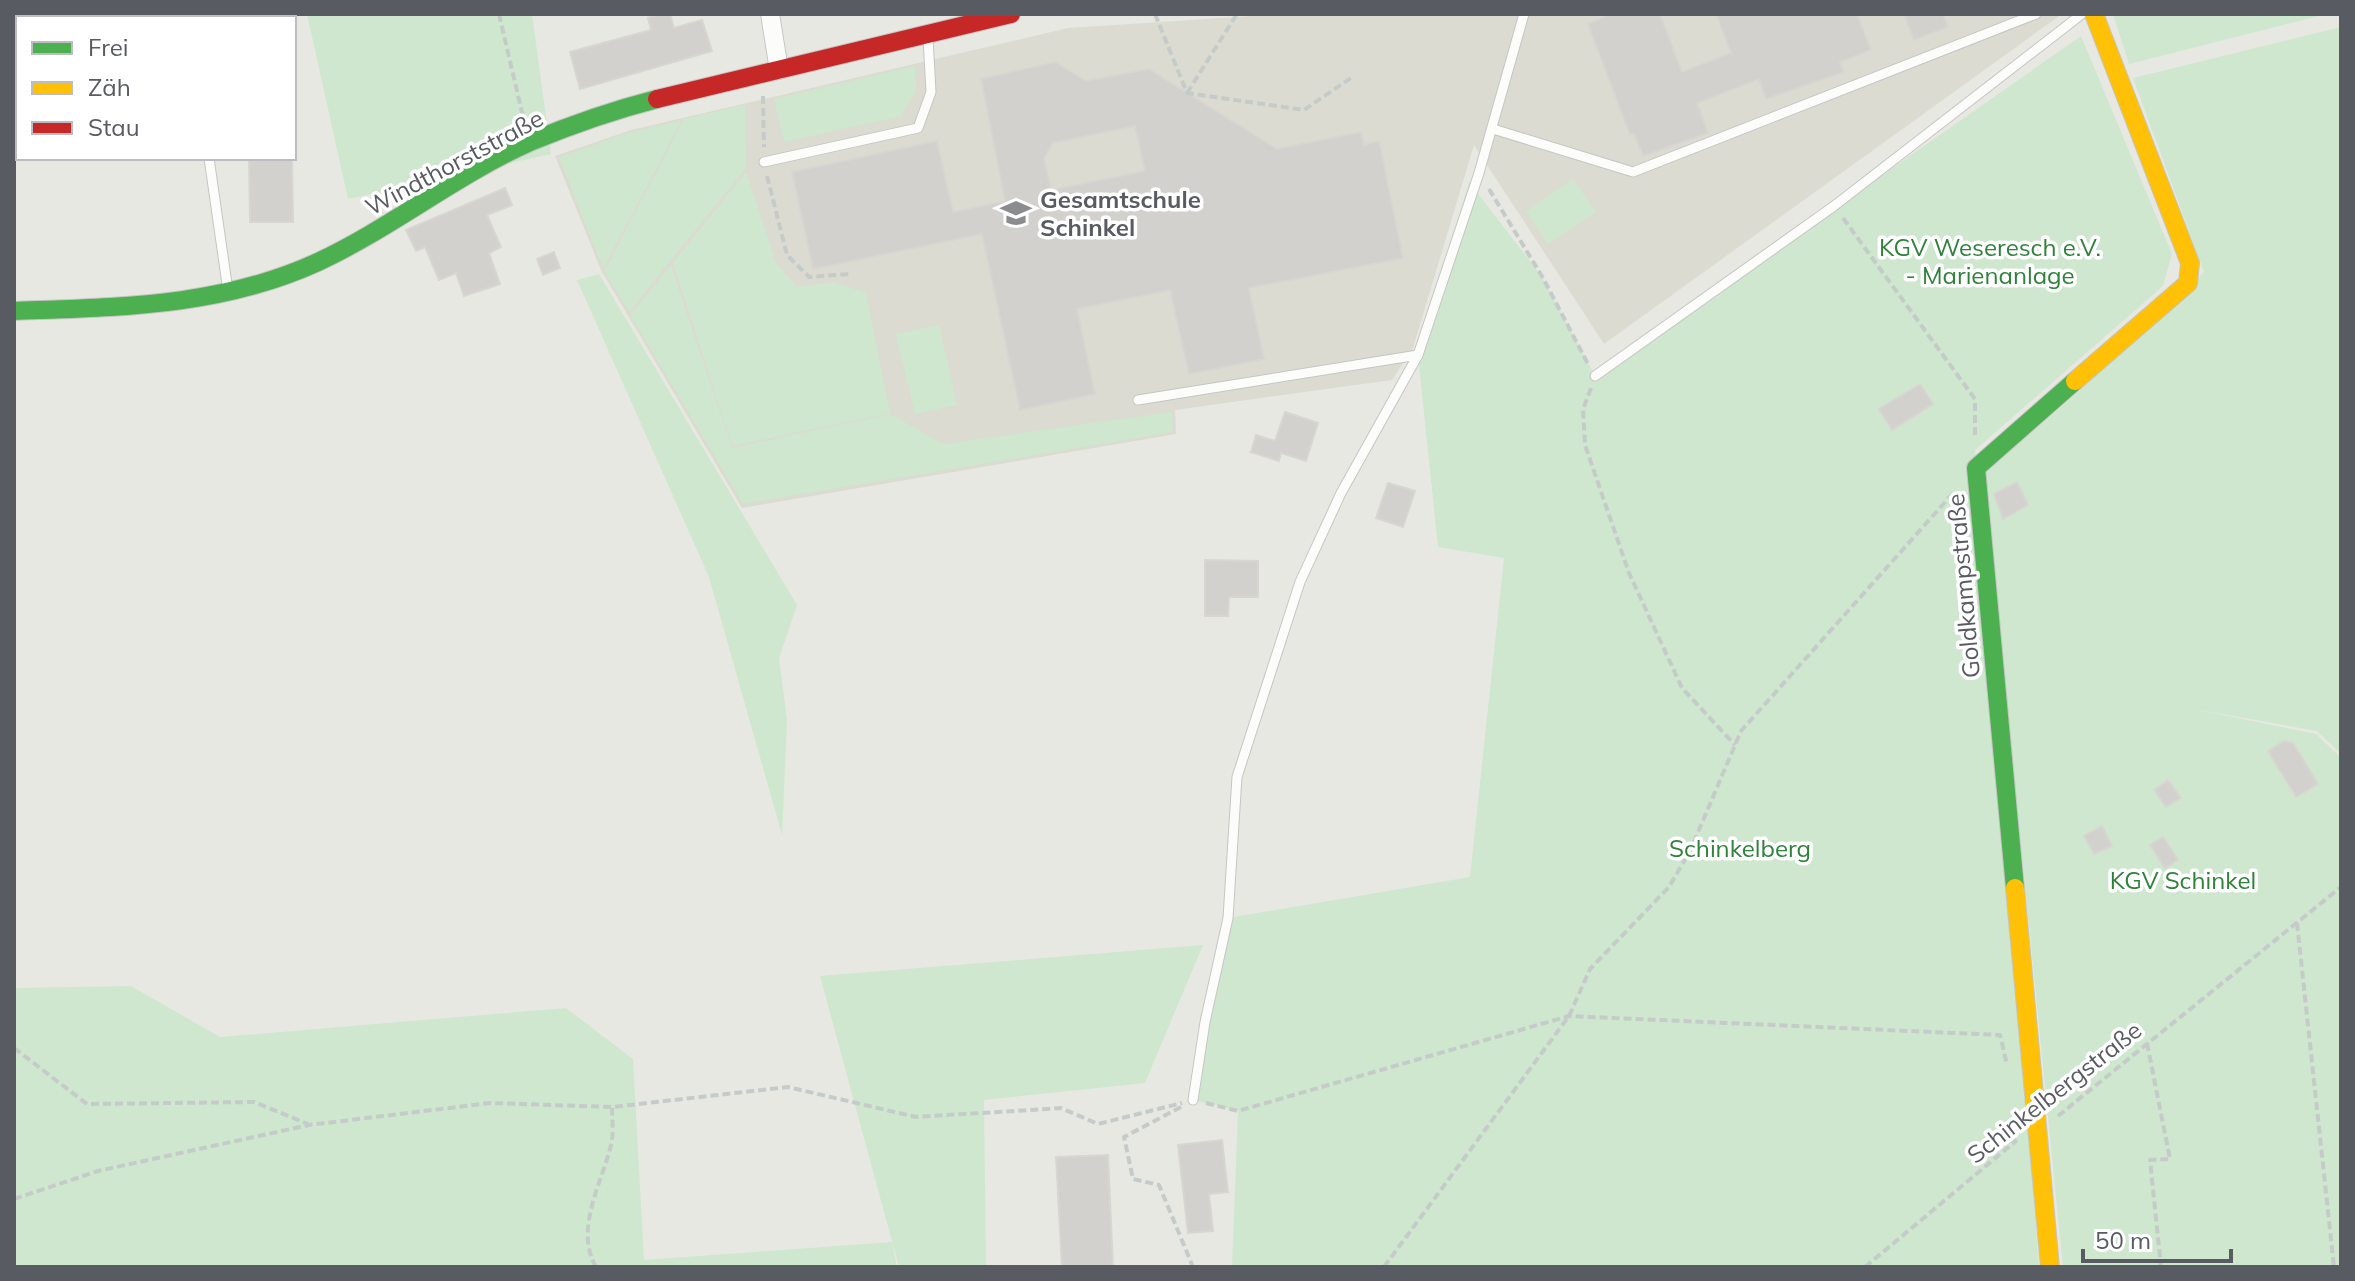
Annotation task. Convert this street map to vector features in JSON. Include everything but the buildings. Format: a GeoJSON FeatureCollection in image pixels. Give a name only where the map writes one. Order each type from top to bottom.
{"type":"FeatureCollection","features":[{"type":"Feature","properties":{"kind":"street"},"geometry":{"type":"LineString","coordinates":[[770,14],[771,72]]}},
{"type":"Feature","properties":{"kind":"street","name":"Windthorststraße"},"geometry":{"type":"LineString","coordinates":[[14,311],[133,307],[228,295],[318,262],[529,143],[625,107],[1011,14]]}},
{"type":"Feature","properties":{"kind":"street","name":"Goldkampstraße"},"geometry":{"type":"LineString","coordinates":[[2050,1267],[2039,1122],[1976,468],[2188,283],[2190,263],[2094,14]]}},
{"type":"Feature","properties":{"kind":"lane"},"geometry":{"type":"LineString","coordinates":[[1193,1100],[1205,1022],[1228,918],[1237,777],[1300,582],[1341,493],[1418,355],[1493,129],[1524,14]]}},
{"type":"Feature","properties":{"kind":"lane"},"geometry":{"type":"LineString","coordinates":[[1493,129],[1633,172],[2036,14]]}},
{"type":"Feature","properties":{"kind":"lane"},"geometry":{"type":"LineString","coordinates":[[1595,376],[1834,206],[2082,14]]}},
{"type":"Feature","properties":{"kind":"lane"},"geometry":{"type":"LineString","coordinates":[[764,162],[918,128],[931,92],[928,34]]}},
{"type":"Feature","properties":{"kind":"lane"},"geometry":{"type":"LineString","coordinates":[[209,160],[228,295]]}},
{"type":"Feature","properties":{"kind":"lane"},"geometry":{"type":"LineString","coordinates":[[1138,400],[1418,355]]}},
{"type":"Feature","properties":{"kind":"path"},"geometry":{"type":"LineString","coordinates":[[499,14],[529,143]]}},
{"type":"Feature","properties":{"kind":"path"},"geometry":{"type":"LineString","coordinates":[[1155,14],[1187,93]]}},
{"type":"Feature","properties":{"kind":"path"},"geometry":{"type":"LineString","coordinates":[[1187,93],[1237,14]]}},
{"type":"Feature","properties":{"kind":"path"},"geometry":{"type":"LineString","coordinates":[[771,72],[764,162],[787,255],[809,277],[850,274]]}},
{"type":"Feature","properties":{"kind":"path"},"geometry":{"type":"LineString","coordinates":[[1187,93],[1304,110],[1354,76]]}},
{"type":"Feature","properties":{"kind":"path"},"geometry":{"type":"LineString","coordinates":[[1479,173],[1543,278],[1595,376],[1583,409],[1585,445],[1629,573],[1682,688],[1735,745]]}},
{"type":"Feature","properties":{"kind":"path"},"geometry":{"type":"LineString","coordinates":[[1834,206],[1975,399],[1976,468]]}},
{"type":"Feature","properties":{"kind":"path"},"geometry":{"type":"LineString","coordinates":[[1384,1267],[1569,1016],[1590,969],[1669,887],[1690,851],[1741,731],[1955,491]]}},
{"type":"Feature","properties":{"kind":"path","name":"Schinkelbergstraße"},"geometry":{"type":"LineString","coordinates":[[1865,1267],[2039,1122],[2061,1115],[2341,887]]}},
{"type":"Feature","properties":{"kind":"path"},"geometry":{"type":"LineString","coordinates":[[2297,923],[2334,1267]]}},
{"type":"Feature","properties":{"kind":"path"},"geometry":{"type":"LineString","coordinates":[[14,1199],[98,1171],[309,1125],[490,1103],[612,1107],[788,1087],[916,1117],[1061,1108],[1098,1124],[1193,1100],[1238,1111],[1569,1016],[2000,1035],[2010,1078]]}},
{"type":"Feature","properties":{"kind":"path"},"geometry":{"type":"LineString","coordinates":[[2147,1043],[2170,1159],[2150,1160],[2161,1267]]}},
{"type":"Feature","properties":{"kind":"path"},"geometry":{"type":"LineString","coordinates":[[14,1048],[87,1104],[254,1102],[309,1125]]}},
{"type":"Feature","properties":{"kind":"path"},"geometry":{"type":"LineString","coordinates":[[1193,1100],[1124,1137],[1133,1179],[1159,1185],[1193,1267]]}},
{"type":"Feature","properties":{"kind":"path"},"geometry":{"type":"LineString","coordinates":[[596,1267],[590,1257],[591,1204],[613,1141],[612,1107]]}},
{"type":"Feature","properties":{"kind":"shaded area","name":"Gesamtschule Schinkel"},"geometry":{"type":"Polygon","coordinates":[[[1285,14],[2062,14],[1604,344],[1474,145],[1413,348],[1392,380],[1175,410],[1176,434],[742,508],[601,270],[555,156],[631,130],[1068,28],[1285,14]]]}},
{"type":"Feature","properties":{"kind":"green space"},"geometry":{"type":"Polygon","coordinates":[[[307,14],[532,14],[551,154],[348,199],[307,14]]]}},
{"type":"Feature","properties":{"kind":"green space"},"geometry":{"type":"Polygon","coordinates":[[[2113,14],[2327,14],[2129,64],[2113,14]]]}},
{"type":"Feature","properties":{"kind":"green space","name":"KGV Schinkel"},"geometry":{"type":"Polygon","coordinates":[[[2341,27],[2341,754],[2317,731],[2193,709],[2316,734],[2341,758],[2341,1267],[2063,1267],[1984,473],[2073,397],[2204,272],[2133,78],[2341,27]]]}},
{"type":"Feature","properties":{"kind":"green space","name":"Schinkelberg"},"geometry":{"type":"Polygon","coordinates":[[[2081,36],[2172,254],[2163,286],[1975,450],[2039,1267],[1232,1267],[1238,1111],[1193,1100],[1228,918],[1470,877],[1504,558],[1438,547],[1418,355],[1469,182],[1543,278],[1595,376],[2081,36]]]}},
{"type":"Feature","properties":{"kind":"green space"},"geometry":{"type":"Polygon","coordinates":[[[915,66],[916,91],[901,116],[784,142],[774,99],[915,66]]]}},
{"type":"Feature","properties":{"kind":"green space"},"geometry":{"type":"Polygon","coordinates":[[[745,105],[746,168],[629,312],[604,272],[684,119],[745,105]]]}},
{"type":"Feature","properties":{"kind":"green space"},"geometry":{"type":"Polygon","coordinates":[[[682,120],[603,269],[559,157],[631,132],[682,120]]]}},
{"type":"Feature","properties":{"kind":"green space"},"geometry":{"type":"Polygon","coordinates":[[[746,172],[776,263],[797,287],[833,282],[866,293],[890,413],[732,446],[673,263],[746,172]]]}},
{"type":"Feature","properties":{"kind":"green space"},"geometry":{"type":"Polygon","coordinates":[[[1573,179],[1596,212],[1548,244],[1526,211],[1573,179]]]}},
{"type":"Feature","properties":{"kind":"green space"},"geometry":{"type":"Polygon","coordinates":[[[671,266],[732,448],[890,414],[943,444],[1172,412],[1173,432],[743,504],[630,315],[671,266]]]}},
{"type":"Feature","properties":{"kind":"green space"},"geometry":{"type":"Polygon","coordinates":[[[599,274],[797,605],[779,658],[787,720],[782,835],[709,577],[577,280],[599,274]]]}},
{"type":"Feature","properties":{"kind":"green space"},"geometry":{"type":"Polygon","coordinates":[[[939,325],[957,405],[915,414],[896,334],[939,325]]]}},
{"type":"Feature","properties":{"kind":"green space"},"geometry":{"type":"Polygon","coordinates":[[[1203,945],[1145,1083],[984,1100],[986,1267],[899,1267],[820,976],[1203,945]]]}},
{"type":"Feature","properties":{"kind":"green space"},"geometry":{"type":"Polygon","coordinates":[[[131,986],[220,1037],[566,1008],[633,1059],[644,1260],[892,1242],[897,1267],[14,1267],[14,988],[131,986]]]}},
{"type":"Feature","properties":{"kind":"traffic: fast"},"geometry":{"type":"LineString","coordinates":[[14,311],[169,302],[244,288],[281,277],[372,234],[476,170],[530,142],[593,118],[657,99]]}},
{"type":"Feature","properties":{"kind":"traffic: fast"},"geometry":{"type":"LineString","coordinates":[[2015,888],[1976,468],[2075,381]]}},
{"type":"Feature","properties":{"kind":"traffic: slow"},"geometry":{"type":"LineString","coordinates":[[2075,381],[2188,283],[2190,263],[2094,14]]}},
{"type":"Feature","properties":{"kind":"traffic: slow"},"geometry":{"type":"LineString","coordinates":[[2015,888],[2050,1267]]}},
{"type":"Feature","properties":{"kind":"traffic: jam"},"geometry":{"type":"LineString","coordinates":[[657,99],[1011,14]]}},
{"type":"Feature","properties":{"kind":"place","name":"Gesamtschule Schinkel"},"geometry":{"type":"Point","coordinates":[1016,213]}},
{"type":"Feature","properties":{"kind":"park label","name":"KGV Weseresch e.V. - Marienanlage"},"geometry":{"type":"Point","coordinates":[1990,261]}}]}
